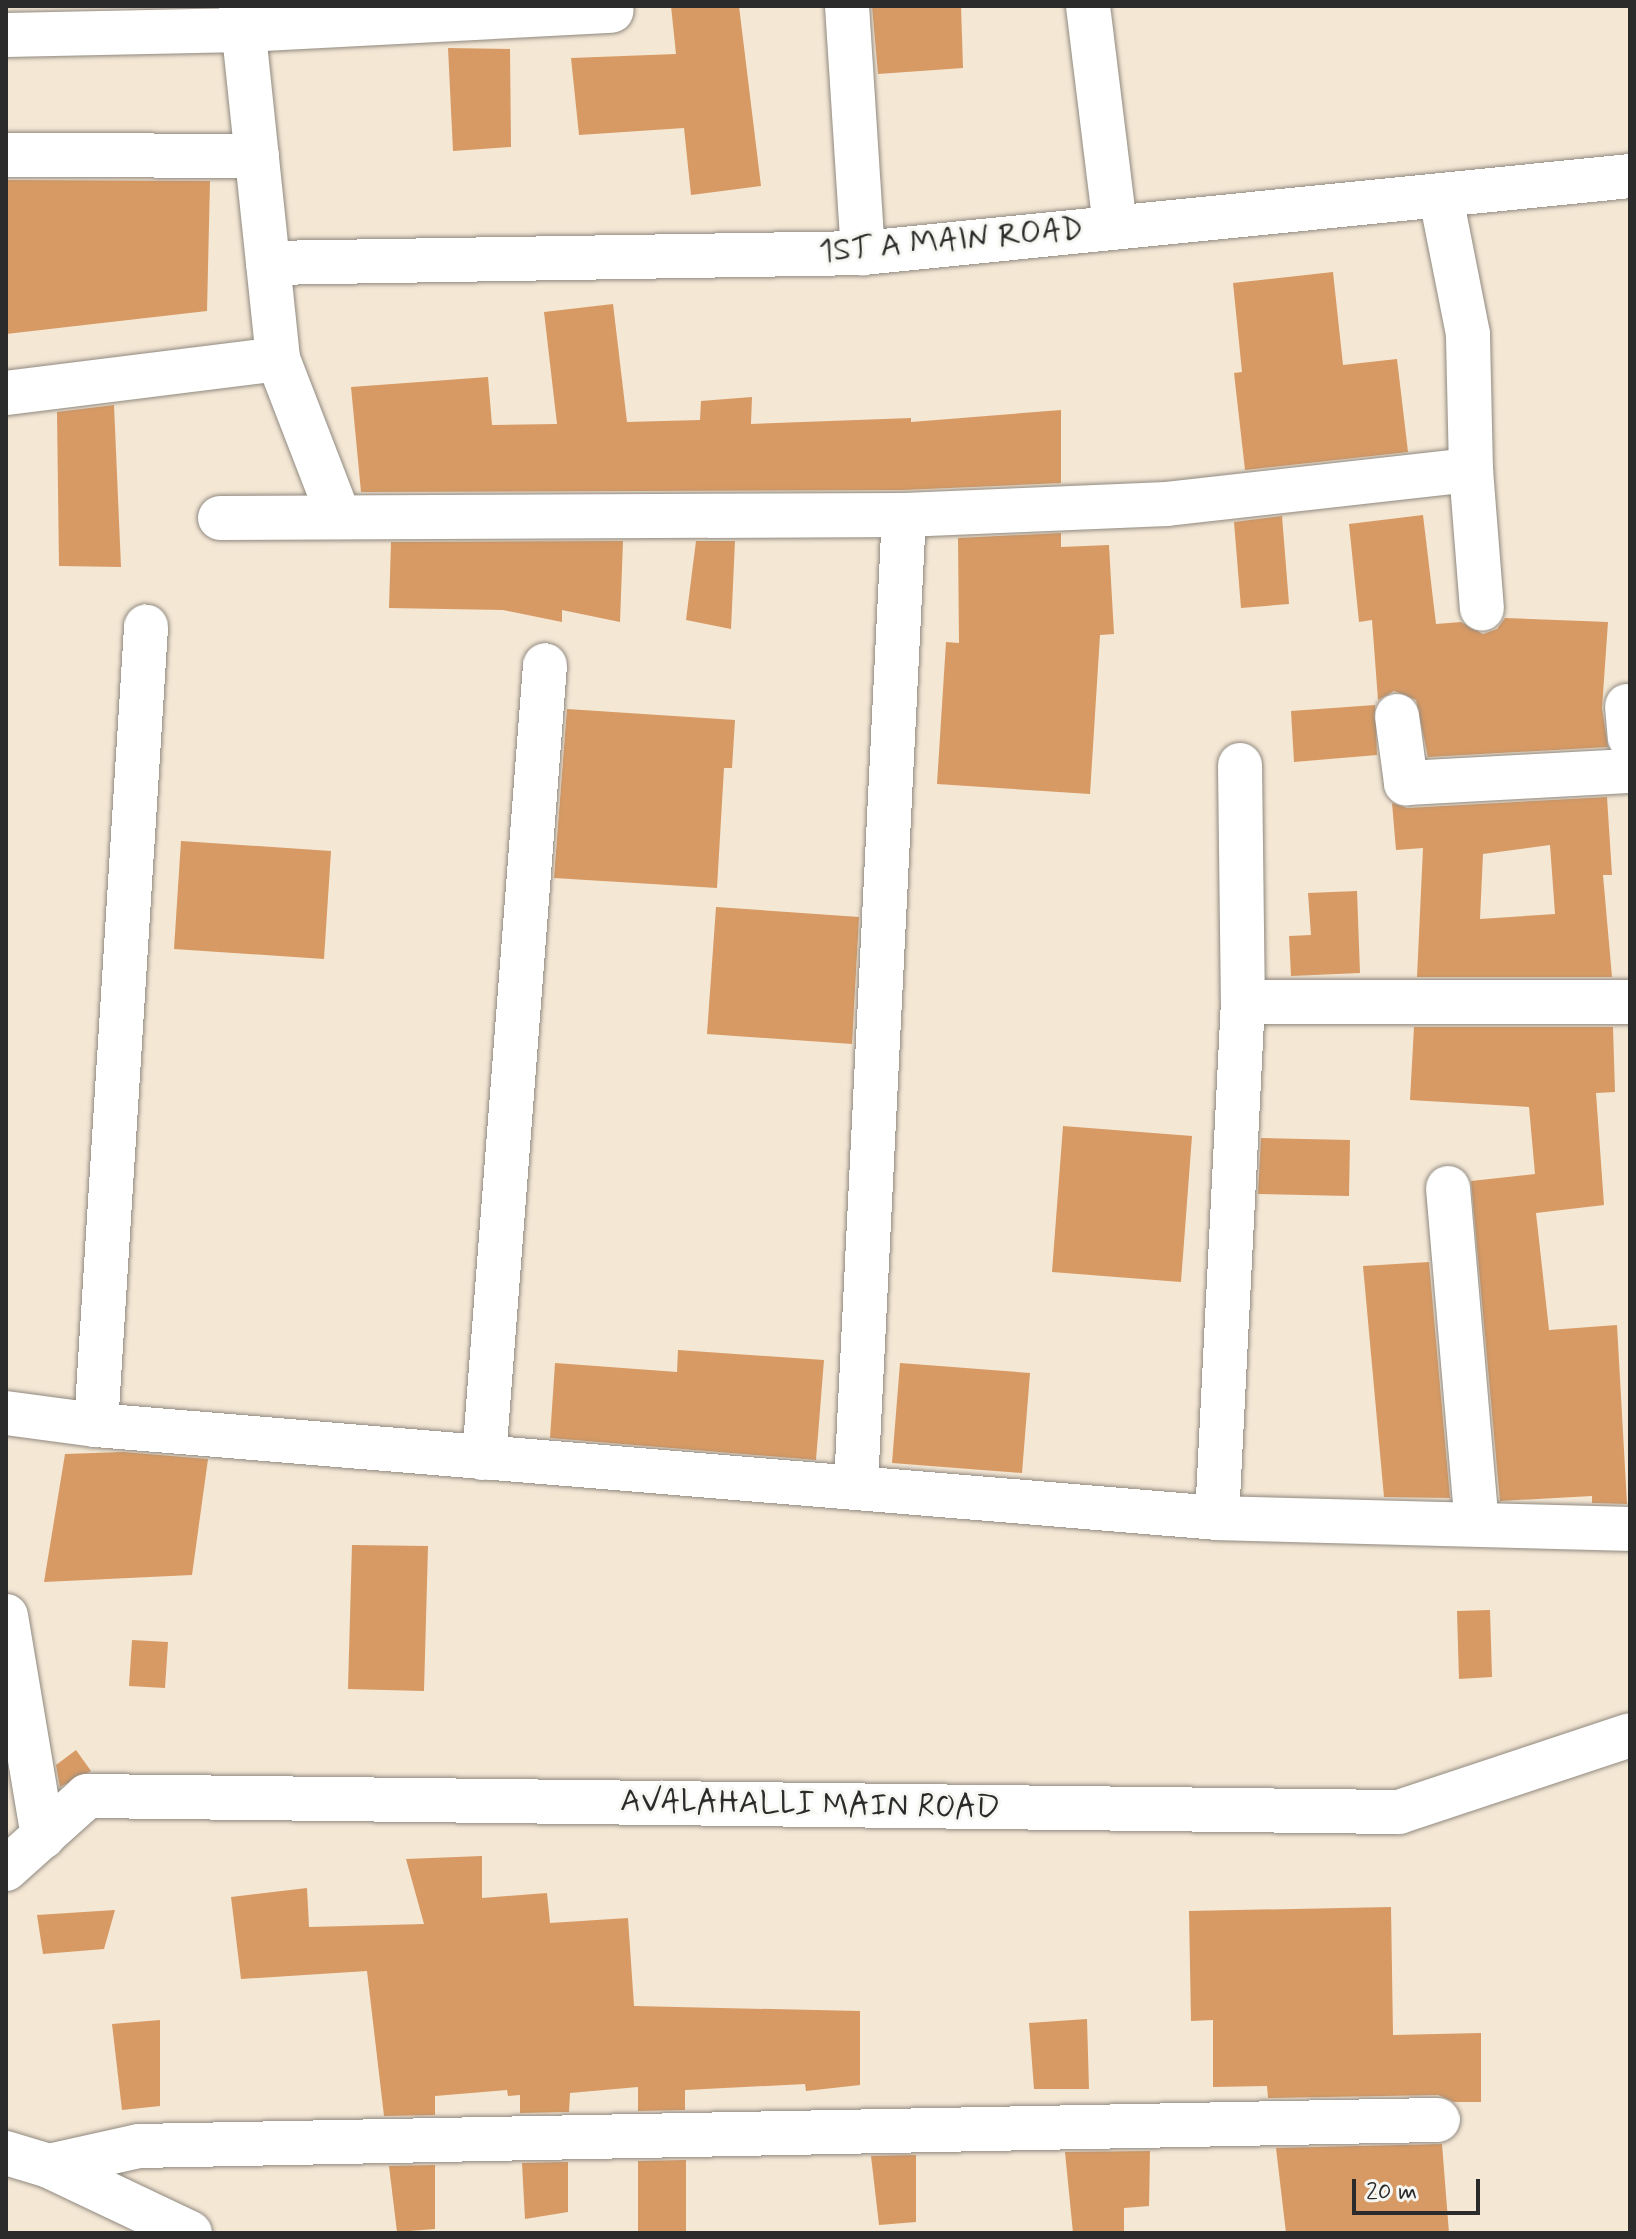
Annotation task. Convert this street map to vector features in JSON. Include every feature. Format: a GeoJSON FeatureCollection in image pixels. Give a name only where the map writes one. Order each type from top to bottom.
{"type":"FeatureCollection","features":[{"type":"Feature","properties":{"kind":"street"},"geometry":{"type":"LineString","coordinates":[[847,6],[863,253]]}},
{"type":"Feature","properties":{"kind":"street"},"geometry":{"type":"LineString","coordinates":[[1088,6],[1115,226]]}},
{"type":"Feature","properties":{"kind":"street"},"geometry":{"type":"LineString","coordinates":[[30,25],[612,11]]}},
{"type":"Feature","properties":{"kind":"street"},"geometry":{"type":"LineString","coordinates":[[243,18],[278,359],[339,517]]}},
{"type":"Feature","properties":{"kind":"street"},"geometry":{"type":"LineString","coordinates":[[6,155],[257,156]]}},
{"type":"Feature","properties":{"kind":"street","name":"1ST A MAIN ROAD"},"geometry":{"type":"LineString","coordinates":[[268,263],[863,253],[1115,226],[1441,198],[1630,176]]}},
{"type":"Feature","properties":{"kind":"street"},"geometry":{"type":"LineString","coordinates":[[1441,198],[1468,334],[1471,470],[1482,609]]}},
{"type":"Feature","properties":{"kind":"street"},"geometry":{"type":"LineString","coordinates":[[6,393],[278,359]]}},
{"type":"Feature","properties":{"kind":"street"},"geometry":{"type":"LineString","coordinates":[[220,518],[904,515],[1167,504],[1471,470]]}},
{"type":"Feature","properties":{"kind":"street"},"geometry":{"type":"LineString","coordinates":[[856,1485],[904,515]]}},
{"type":"Feature","properties":{"kind":"street"},"geometry":{"type":"LineString","coordinates":[[96,1425],[146,627]]}},
{"type":"Feature","properties":{"kind":"street"},"geometry":{"type":"LineString","coordinates":[[484,1458],[545,665]]}},
{"type":"Feature","properties":{"kind":"street"},"geometry":{"type":"LineString","coordinates":[[1397,716],[1406,783],[1630,771]]}},
{"type":"Feature","properties":{"kind":"street"},"geometry":{"type":"LineString","coordinates":[[1217,1518],[1243,1002],[1240,765]]}},
{"type":"Feature","properties":{"kind":"street"},"geometry":{"type":"LineString","coordinates":[[1243,1002],[1630,1002]]}},
{"type":"Feature","properties":{"kind":"street"},"geometry":{"type":"LineString","coordinates":[[1448,1188],[1477,1524]]}},
{"type":"Feature","properties":{"kind":"street"},"geometry":{"type":"LineString","coordinates":[[6,1413],[96,1425],[856,1485],[1217,1518],[1630,1529]]}},
{"type":"Feature","properties":{"kind":"street"},"geometry":{"type":"LineString","coordinates":[[6,1616],[43,1837]]}},
{"type":"Feature","properties":{"kind":"street","name":"AVALAHALLI MAIN ROAD"},"geometry":{"type":"LineString","coordinates":[[6,1869],[87,1796],[1399,1812],[1630,1735]]}},
{"type":"Feature","properties":{"kind":"street"},"geometry":{"type":"LineString","coordinates":[[49,2166],[139,2146],[1438,2120]]}},
{"type":"Feature","properties":{"kind":"street"},"geometry":{"type":"LineString","coordinates":[[6,2153],[49,2166],[190,2233]]}},
{"type":"Feature","properties":{"kind":"building"},"geometry":{"type":"Polygon","coordinates":[[[671,6],[739,6],[761,186],[691,195],[684,128],[579,135],[571,58],[676,54],[671,6]]]}},
{"type":"Feature","properties":{"kind":"building"},"geometry":{"type":"Polygon","coordinates":[[[872,6],[961,6],[963,68],[878,74],[872,6]]]}},
{"type":"Feature","properties":{"kind":"building"},"geometry":{"type":"Polygon","coordinates":[[[448,48],[510,49],[511,147],[453,151],[448,48]]]}},
{"type":"Feature","properties":{"kind":"building"},"geometry":{"type":"Polygon","coordinates":[[[6,180],[210,181],[207,311],[6,334],[6,180]]]}},
{"type":"Feature","properties":{"kind":"building"},"geometry":{"type":"Polygon","coordinates":[[[1333,272],[1343,365],[1397,359],[1408,452],[1245,470],[1234,373],[1242,372],[1233,283],[1333,272]]]}},
{"type":"Feature","properties":{"kind":"building"},"geometry":{"type":"Polygon","coordinates":[[[613,304],[627,422],[700,420],[701,401],[752,397],[751,424],[911,418],[911,422],[1061,410],[1061,483],[903,490],[361,492],[351,387],[488,377],[492,425],[557,424],[544,312],[613,304]]]}},
{"type":"Feature","properties":{"kind":"building"},"geometry":{"type":"Polygon","coordinates":[[[114,405],[121,567],[59,566],[57,412],[114,405]]]}},
{"type":"Feature","properties":{"kind":"building"},"geometry":{"type":"Polygon","coordinates":[[[1423,515],[1436,624],[1461,622],[1483,634],[1497,629],[1505,618],[1608,622],[1602,708],[1608,747],[1428,757],[1416,700],[1394,691],[1378,700],[1372,620],[1359,622],[1349,524],[1423,515]]]}},
{"type":"Feature","properties":{"kind":"building"},"geometry":{"type":"Polygon","coordinates":[[[1282,516],[1289,604],[1241,608],[1234,522],[1282,516]]]}},
{"type":"Feature","properties":{"kind":"building"},"geometry":{"type":"Polygon","coordinates":[[[1061,533],[1061,547],[1109,545],[1114,634],[1100,635],[1090,794],[937,784],[946,642],[959,643],[958,538],[1061,533]]]}},
{"type":"Feature","properties":{"kind":"building"},"geometry":{"type":"Polygon","coordinates":[[[623,541],[620,622],[562,610],[562,622],[503,610],[389,608],[391,542],[623,541]]]}},
{"type":"Feature","properties":{"kind":"building"},"geometry":{"type":"Polygon","coordinates":[[[696,541],[735,541],[731,629],[686,620],[696,541]]]}},
{"type":"Feature","properties":{"kind":"building"},"geometry":{"type":"Polygon","coordinates":[[[1375,705],[1377,755],[1294,762],[1291,711],[1375,705]]]}},
{"type":"Feature","properties":{"kind":"building"},"geometry":{"type":"Polygon","coordinates":[[[567,709],[735,720],[732,768],[724,768],[717,888],[554,878],[567,709]]]}},
{"type":"Feature","properties":{"kind":"building"},"geometry":{"type":"Polygon","coordinates":[[[1607,797],[1612,875],[1603,875],[1612,977],[1417,977],[1423,848],[1396,850],[1392,803],[1407,808],[1607,797]],[[1550,845],[1483,854],[1480,919],[1555,914],[1550,845]]]}},
{"type":"Feature","properties":{"kind":"building"},"geometry":{"type":"Polygon","coordinates":[[[181,841],[331,851],[324,959],[174,949],[181,841]]]}},
{"type":"Feature","properties":{"kind":"building"},"geometry":{"type":"Polygon","coordinates":[[[1357,891],[1360,973],[1291,976],[1289,936],[1311,935],[1308,893],[1357,891]]]}},
{"type":"Feature","properties":{"kind":"building"},"geometry":{"type":"Polygon","coordinates":[[[716,907],[859,917],[852,1044],[707,1034],[716,907]]]}},
{"type":"Feature","properties":{"kind":"building"},"geometry":{"type":"Polygon","coordinates":[[[1414,1027],[1613,1027],[1615,1092],[1596,1093],[1604,1205],[1536,1213],[1549,1330],[1617,1325],[1627,1504],[1592,1503],[1592,1496],[1500,1501],[1471,1181],[1535,1174],[1529,1107],[1410,1100],[1414,1027]]]}},
{"type":"Feature","properties":{"kind":"building"},"geometry":{"type":"Polygon","coordinates":[[[1063,1126],[1192,1136],[1181,1282],[1052,1272],[1063,1126]]]}},
{"type":"Feature","properties":{"kind":"building"},"geometry":{"type":"Polygon","coordinates":[[[1261,1138],[1350,1140],[1349,1196],[1258,1194],[1261,1138]]]}},
{"type":"Feature","properties":{"kind":"building"},"geometry":{"type":"Polygon","coordinates":[[[1429,1262],[1450,1498],[1384,1497],[1363,1266],[1429,1262]]]}},
{"type":"Feature","properties":{"kind":"building"},"geometry":{"type":"Polygon","coordinates":[[[678,1350],[824,1360],[816,1460],[550,1438],[555,1363],[677,1372],[678,1350]]]}},
{"type":"Feature","properties":{"kind":"building"},"geometry":{"type":"Polygon","coordinates":[[[900,1363],[1030,1373],[1022,1473],[892,1463],[900,1363]]]}},
{"type":"Feature","properties":{"kind":"building"},"geometry":{"type":"Polygon","coordinates":[[[123,1452],[208,1459],[192,1575],[44,1582],[65,1454],[123,1452]]]}},
{"type":"Feature","properties":{"kind":"building"},"geometry":{"type":"Polygon","coordinates":[[[352,1545],[428,1546],[424,1691],[348,1689],[352,1545]]]}},
{"type":"Feature","properties":{"kind":"building"},"geometry":{"type":"Polygon","coordinates":[[[1490,1610],[1492,1677],[1459,1679],[1457,1611],[1490,1610]]]}},
{"type":"Feature","properties":{"kind":"building"},"geometry":{"type":"Polygon","coordinates":[[[132,1640],[168,1642],[165,1688],[129,1686],[132,1640]]]}},
{"type":"Feature","properties":{"kind":"building"},"geometry":{"type":"Polygon","coordinates":[[[76,1750],[91,1771],[60,1787],[56,1765],[76,1750]]]}},
{"type":"Feature","properties":{"kind":"building"},"geometry":{"type":"Polygon","coordinates":[[[482,1856],[482,1898],[547,1893],[550,1923],[628,1918],[634,2006],[860,2011],[860,2085],[806,2091],[805,2084],[685,2090],[685,2110],[638,2111],[638,2087],[570,2093],[569,2112],[520,2113],[520,2095],[508,2096],[507,2090],[435,2096],[435,2115],[384,2116],[367,1971],[241,1979],[231,1897],[307,1888],[309,1927],[424,1924],[406,1859],[482,1856]]]}},
{"type":"Feature","properties":{"kind":"building"},"geometry":{"type":"Polygon","coordinates":[[[1391,1907],[1393,2035],[1481,2033],[1481,2102],[1454,2102],[1438,2095],[1268,2098],[1267,2086],[1213,2087],[1213,2020],[1191,2021],[1189,1911],[1391,1907]]]}},
{"type":"Feature","properties":{"kind":"building"},"geometry":{"type":"Polygon","coordinates":[[[115,1910],[104,1949],[43,1954],[37,1915],[115,1910]]]}},
{"type":"Feature","properties":{"kind":"building"},"geometry":{"type":"Polygon","coordinates":[[[1087,2019],[1089,2089],[1034,2089],[1029,2023],[1087,2019]]]}},
{"type":"Feature","properties":{"kind":"building"},"geometry":{"type":"Polygon","coordinates":[[[160,2020],[160,2106],[122,2110],[112,2024],[160,2020]]]}},
{"type":"Feature","properties":{"kind":"building"},"geometry":{"type":"Polygon","coordinates":[[[1442,2144],[1449,2233],[1286,2233],[1276,2148],[1442,2144]]]}},
{"type":"Feature","properties":{"kind":"building"},"geometry":{"type":"Polygon","coordinates":[[[1150,2151],[1149,2206],[1124,2208],[1124,2233],[1073,2233],[1065,2152],[1150,2151]]]}},
{"type":"Feature","properties":{"kind":"building"},"geometry":{"type":"Polygon","coordinates":[[[916,2155],[916,2222],[879,2225],[871,2156],[916,2155]]]}},
{"type":"Feature","properties":{"kind":"building"},"geometry":{"type":"Polygon","coordinates":[[[686,2160],[686,2233],[638,2233],[638,2161],[686,2160]]]}},
{"type":"Feature","properties":{"kind":"building"},"geometry":{"type":"Polygon","coordinates":[[[568,2162],[568,2212],[525,2219],[522,2163],[568,2162]]]}},
{"type":"Feature","properties":{"kind":"building"},"geometry":{"type":"Polygon","coordinates":[[[435,2165],[435,2229],[397,2232],[389,2166],[435,2165]]]}}]}
